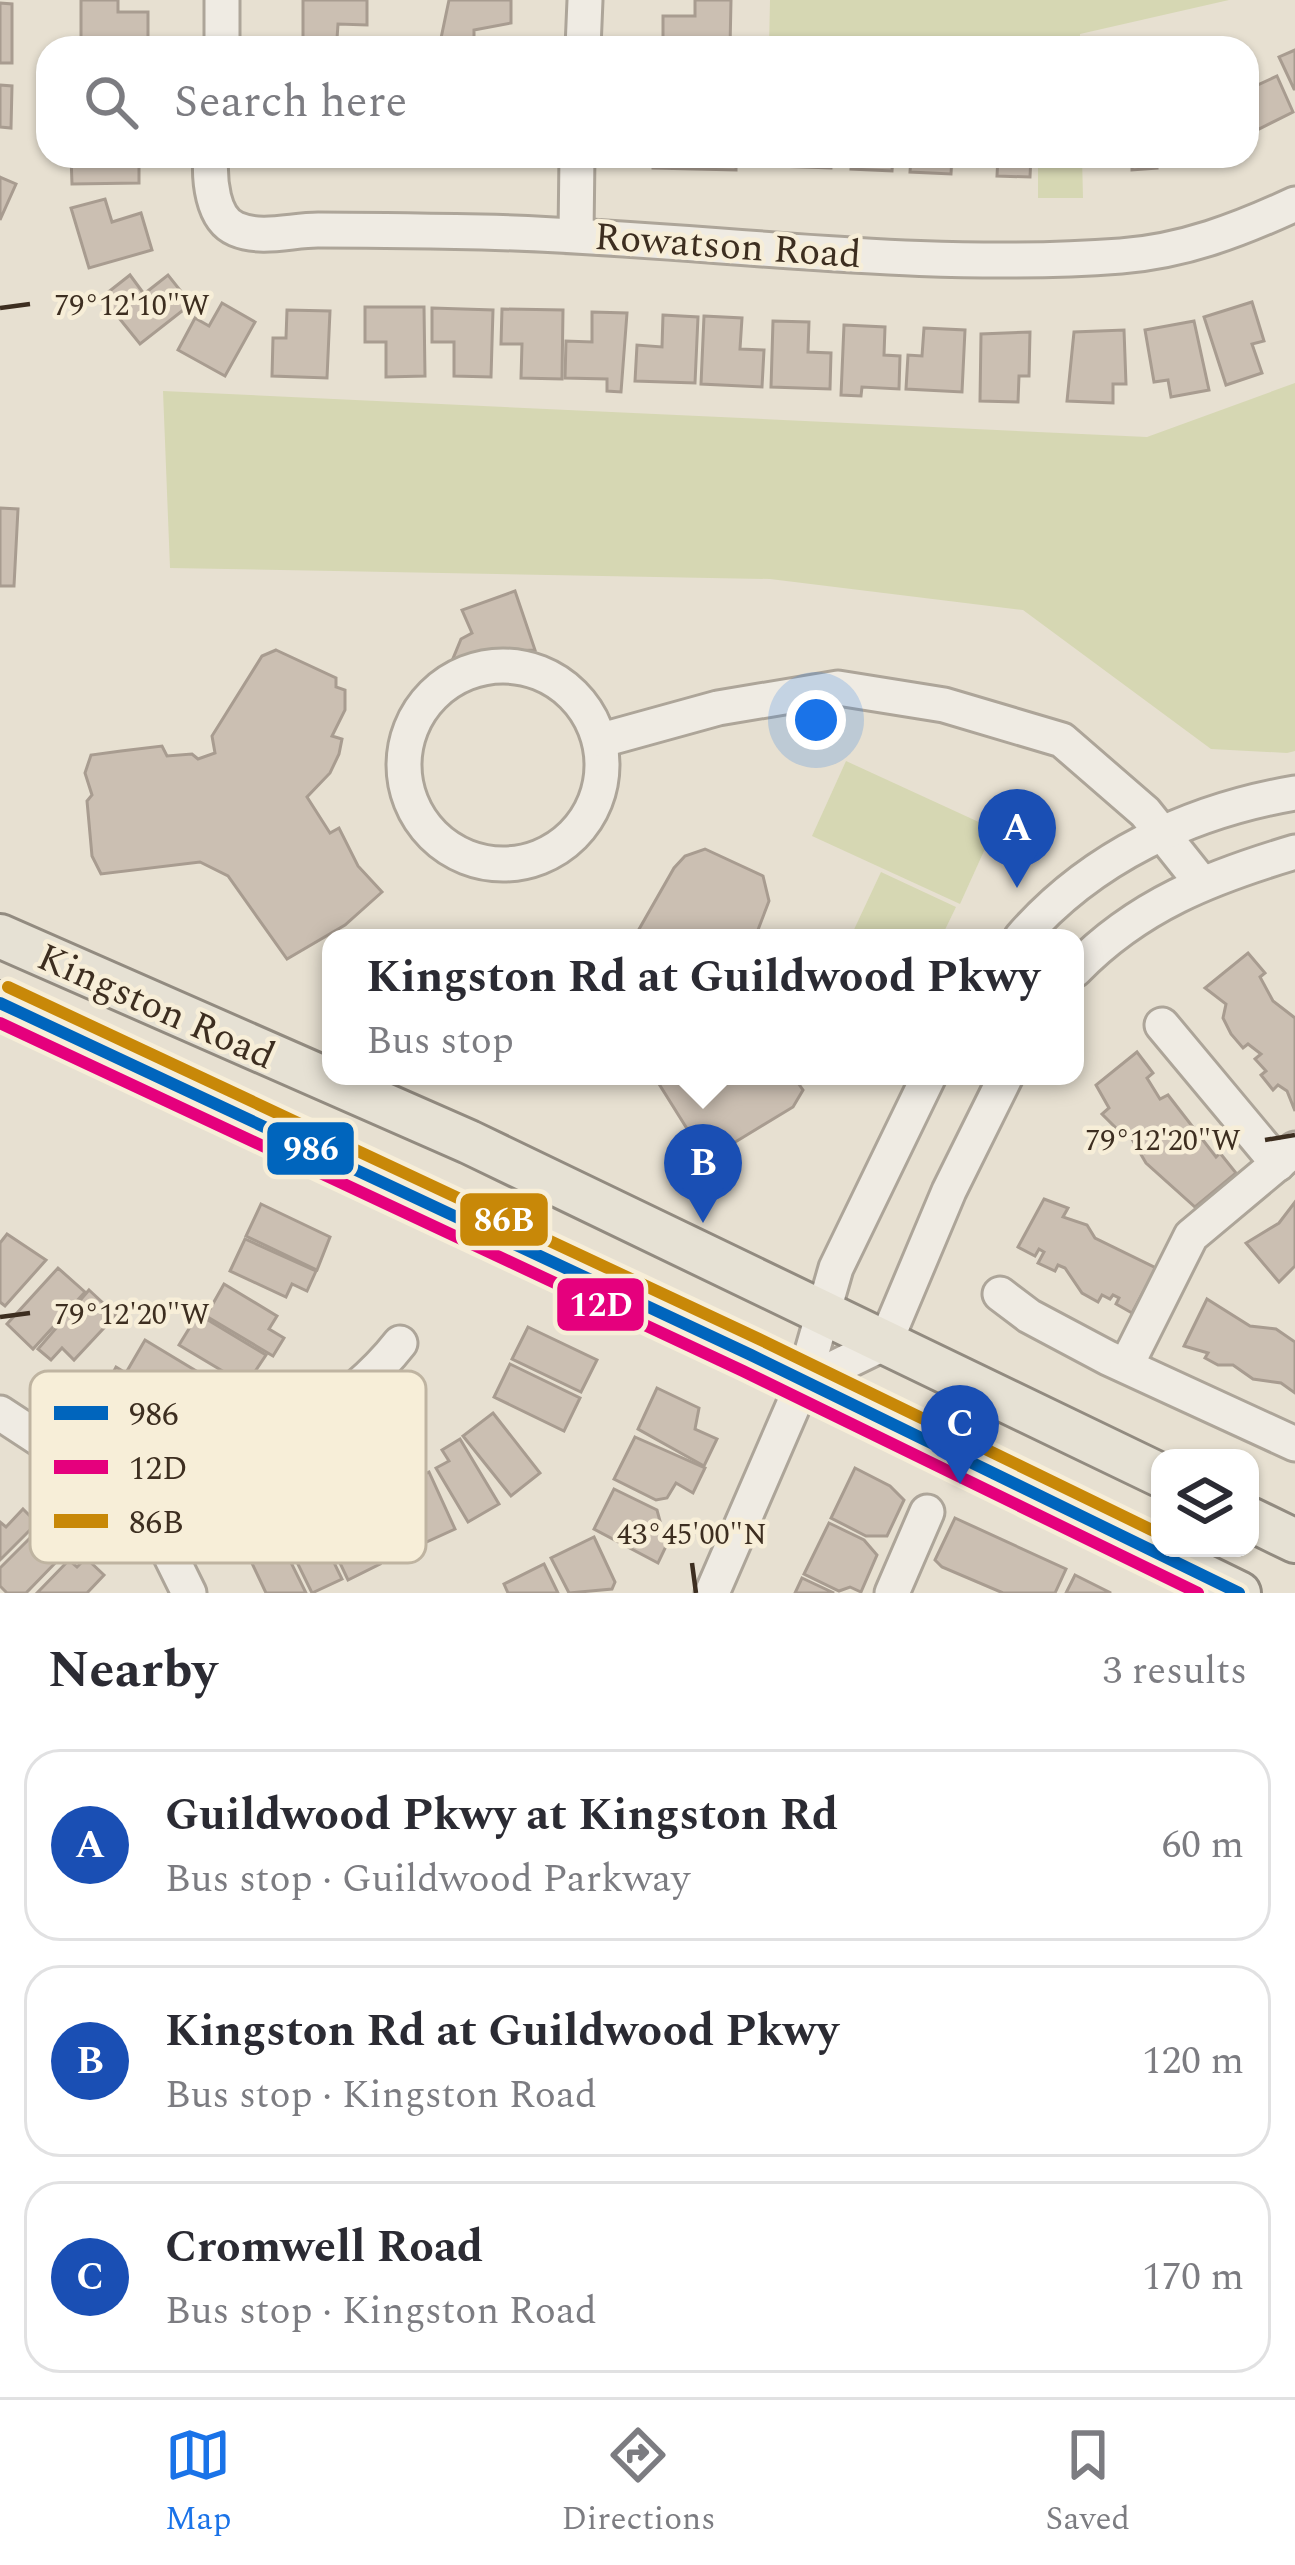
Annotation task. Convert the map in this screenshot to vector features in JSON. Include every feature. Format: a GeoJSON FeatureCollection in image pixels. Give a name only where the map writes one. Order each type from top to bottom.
{"type":"FeatureCollection","features":[{"type":"Feature","properties":{"kind":"main road","name":"Kingston Road"},"geometry":{"type":"LineString","coordinates":[[0,936],[322,1077]]}},
{"type":"Feature","properties":{"kind":"main road","name":"Kingston Road"},"geometry":{"type":"LineString","coordinates":[[0,1003],[1239,1593]]}},
{"type":"Feature","properties":{"kind":"main road","name":"Kingston Road"},"geometry":{"type":"LineString","coordinates":[[339,1085],[469,1142],[1151,1471]]}},
{"type":"Feature","properties":{"kind":"main road"},"geometry":{"type":"LineString","coordinates":[[1259,1523],[1295,1541]]}},
{"type":"Feature","properties":{"kind":"street"},"geometry":{"type":"LineString","coordinates":[[222,0],[222,36]]}},
{"type":"Feature","properties":{"kind":"street"},"geometry":{"type":"LineString","coordinates":[[584,36],[585,0]]}},
{"type":"Feature","properties":{"kind":"street","name":"Rowatson Road"},"geometry":{"type":"LineString","coordinates":[[213,168],[220,216],[231,228],[254,234],[576,234],[873,254],[1124,256],[1226,235],[1295,204]]}},
{"type":"Feature","properties":{"kind":"street"},"geometry":{"type":"LineString","coordinates":[[576,234],[577,168]]}},
{"type":"Feature","properties":{"kind":"street"},"geometry":{"type":"LineString","coordinates":[[506,665],[549,676],[584,705],[602,740],[601,790],[580,830],[545,857],[501,866],[457,855],[423,826],[405,785],[406,740],[426,700],[462,674],[506,665]]}},
{"type":"Feature","properties":{"kind":"street"},"geometry":{"type":"LineString","coordinates":[[602,740],[718,707],[838,688],[944,705],[1062,740],[1161,833],[1200,880]]}},
{"type":"Feature","properties":{"kind":"street"},"geometry":{"type":"LineString","coordinates":[[1031,929],[1091,874],[1161,833],[1259,800],[1295,794]]}},
{"type":"Feature","properties":{"kind":"street"},"geometry":{"type":"LineString","coordinates":[[1084,961],[1200,880],[1295,852]]}},
{"type":"Feature","properties":{"kind":"street"},"geometry":{"type":"LineString","coordinates":[[1127,1364],[1191,1236],[1287,1156],[1162,1024]]}},
{"type":"Feature","properties":{"kind":"street"},"geometry":{"type":"LineString","coordinates":[[712,1593],[803,1383],[836,1268],[925,1085]]}},
{"type":"Feature","properties":{"kind":"street"},"geometry":{"type":"LineString","coordinates":[[803,1383],[885,1342],[949,1191],[1002,1085]]}},
{"type":"Feature","properties":{"kind":"street"},"geometry":{"type":"LineString","coordinates":[[1000,1294],[1029,1316],[1295,1444]]}},
{"type":"Feature","properties":{"kind":"street"},"geometry":{"type":"LineString","coordinates":[[378,1371],[400,1343]]}},
{"type":"Feature","properties":{"kind":"street"},"geometry":{"type":"LineString","coordinates":[[0,1413],[30,1433]]}},
{"type":"Feature","properties":{"kind":"street"},"geometry":{"type":"LineString","coordinates":[[897,1592],[927,1512]]}},
{"type":"Feature","properties":{"kind":"street"},"geometry":{"type":"LineString","coordinates":[[174,1563],[189,1593]]}},
{"type":"Feature","properties":{"kind":"green space"},"geometry":{"type":"Polygon","coordinates":[[[770,0],[1229,0],[1080,36],[769,36],[770,0]]]}},
{"type":"Feature","properties":{"kind":"green space"},"geometry":{"type":"Polygon","coordinates":[[[1038,168],[1082,168],[1083,198],[1038,198],[1038,168]]]}},
{"type":"Feature","properties":{"kind":"green space"},"geometry":{"type":"Polygon","coordinates":[[[1295,383],[1295,751],[1287,753],[1211,749],[1023,610],[770,579],[170,568],[163,391],[1147,437],[1295,383]]]}},
{"type":"Feature","properties":{"kind":"green space"},"geometry":{"type":"Polygon","coordinates":[[[846,761],[994,829],[960,904],[812,836],[846,761]]]}},
{"type":"Feature","properties":{"kind":"green space"},"geometry":{"type":"Polygon","coordinates":[[[881,872],[956,907],[945,929],[854,929],[881,872]]]}},
{"type":"Feature","properties":{"kind":"building"},"geometry":{"type":"Polygon","coordinates":[[[81,0],[118,0],[118,12],[148,12],[148,36],[81,36],[81,0]]]}},
{"type":"Feature","properties":{"kind":"building"},"geometry":{"type":"Polygon","coordinates":[[[303,0],[367,0],[367,25],[338,24],[337,36],[303,36],[303,0]]]}},
{"type":"Feature","properties":{"kind":"building"},"geometry":{"type":"Polygon","coordinates":[[[449,0],[511,0],[511,23],[474,30],[474,36],[441,36],[449,0]]]}},
{"type":"Feature","properties":{"kind":"building"},"geometry":{"type":"Polygon","coordinates":[[[695,0],[731,0],[730,36],[663,36],[663,16],[695,16],[695,0]]]}},
{"type":"Feature","properties":{"kind":"building"},"geometry":{"type":"Polygon","coordinates":[[[0,3],[12,4],[12,63],[0,63],[0,3]]]}},
{"type":"Feature","properties":{"kind":"building"},"geometry":{"type":"Polygon","coordinates":[[[1295,50],[1295,89],[1294,89],[1279,57],[1295,50]]]}},
{"type":"Feature","properties":{"kind":"building"},"geometry":{"type":"Polygon","coordinates":[[[1277,76],[1293,112],[1259,129],[1259,84],[1277,76]]]}},
{"type":"Feature","properties":{"kind":"building"},"geometry":{"type":"Polygon","coordinates":[[[0,85],[12,86],[11,128],[0,127],[0,85]]]}},
{"type":"Feature","properties":{"kind":"building"},"geometry":{"type":"Polygon","coordinates":[[[71,168],[139,168],[139,183],[72,184],[71,168]]]}},
{"type":"Feature","properties":{"kind":"building"},"geometry":{"type":"Polygon","coordinates":[[[910,168],[951,168],[951,174],[910,172],[910,168]]]}},
{"type":"Feature","properties":{"kind":"building"},"geometry":{"type":"Polygon","coordinates":[[[997,168],[1030,168],[1030,177],[997,176],[997,168]]]}},
{"type":"Feature","properties":{"kind":"building"},"geometry":{"type":"Polygon","coordinates":[[[0,177],[16,184],[0,220],[0,177]]]}},
{"type":"Feature","properties":{"kind":"building"},"geometry":{"type":"Polygon","coordinates":[[[105,199],[112,222],[141,213],[152,250],[89,268],[71,208],[105,199]]]}},
{"type":"Feature","properties":{"kind":"building"},"geometry":{"type":"Polygon","coordinates":[[[130,275],[144,294],[168,275],[191,304],[140,344],[102,297],[130,275]]]}},
{"type":"Feature","properties":{"kind":"building"},"geometry":{"type":"Polygon","coordinates":[[[1252,302],[1264,341],[1252,344],[1262,373],[1226,385],[1204,317],[1252,302]]]}},
{"type":"Feature","properties":{"kind":"building"},"geometry":{"type":"Polygon","coordinates":[[[222,303],[255,322],[225,376],[178,350],[195,318],[209,326],[222,303]]]}},
{"type":"Feature","properties":{"kind":"building"},"geometry":{"type":"Polygon","coordinates":[[[365,307],[424,307],[425,376],[386,377],[386,342],[365,342],[365,307]]]}},
{"type":"Feature","properties":{"kind":"building"},"geometry":{"type":"Polygon","coordinates":[[[432,308],[493,310],[491,377],[454,376],[454,342],[432,342],[432,308]]]}},
{"type":"Feature","properties":{"kind":"building"},"geometry":{"type":"Polygon","coordinates":[[[502,309],[563,310],[562,379],[521,378],[522,344],[501,344],[502,309]]]}},
{"type":"Feature","properties":{"kind":"building"},"geometry":{"type":"Polygon","coordinates":[[[287,310],[330,311],[327,378],[272,376],[273,338],[286,338],[287,310]]]}},
{"type":"Feature","properties":{"kind":"building"},"geometry":{"type":"Polygon","coordinates":[[[592,312],[627,313],[621,392],[607,391],[607,379],[565,378],[566,341],[592,342],[592,312]]]}},
{"type":"Feature","properties":{"kind":"building"},"geometry":{"type":"Polygon","coordinates":[[[663,315],[698,317],[695,383],[635,381],[637,345],[662,347],[663,315]]]}},
{"type":"Feature","properties":{"kind":"building"},"geometry":{"type":"Polygon","coordinates":[[[704,316],[742,318],[740,349],[764,350],[762,387],[701,384],[704,316]]]}},
{"type":"Feature","properties":{"kind":"building"},"geometry":{"type":"Polygon","coordinates":[[[773,321],[809,322],[808,352],[831,353],[830,389],[771,387],[773,321]]]}},
{"type":"Feature","properties":{"kind":"building"},"geometry":{"type":"Polygon","coordinates":[[[1194,321],[1209,390],[1171,397],[1168,380],[1154,382],[1145,330],[1194,321]]]}},
{"type":"Feature","properties":{"kind":"building"},"geometry":{"type":"Polygon","coordinates":[[[844,325],[885,327],[884,355],[900,356],[899,389],[862,387],[861,396],[841,395],[844,325]]]}},
{"type":"Feature","properties":{"kind":"building"},"geometry":{"type":"Polygon","coordinates":[[[924,328],[965,330],[962,392],[906,389],[908,355],[922,356],[924,328]]]}},
{"type":"Feature","properties":{"kind":"building"},"geometry":{"type":"Polygon","coordinates":[[[1124,330],[1126,384],[1113,384],[1113,403],[1067,401],[1074,332],[1124,330]]]}},
{"type":"Feature","properties":{"kind":"building"},"geometry":{"type":"Polygon","coordinates":[[[1030,332],[1029,376],[1019,376],[1018,402],[980,401],[981,334],[1030,332]]]}},
{"type":"Feature","properties":{"kind":"building"},"geometry":{"type":"Polygon","coordinates":[[[0,508],[18,509],[14,586],[0,586],[0,508]]]}},
{"type":"Feature","properties":{"kind":"building"},"geometry":{"type":"Polygon","coordinates":[[[515,591],[535,650],[489,652],[457,666],[452,661],[461,639],[472,633],[462,610],[515,591]]]}},
{"type":"Feature","properties":{"kind":"building"},"geometry":{"type":"Polygon","coordinates":[[[276,650],[336,678],[336,687],[345,690],[345,710],[332,736],[342,739],[339,754],[330,773],[307,797],[330,833],[339,828],[358,866],[382,892],[345,925],[322,929],[322,938],[287,959],[228,876],[200,862],[101,874],[92,856],[87,801],[92,795],[85,773],[91,755],[162,746],[167,756],[192,754],[198,759],[215,753],[212,736],[262,656],[276,650]]]}},
{"type":"Feature","properties":{"kind":"building"},"geometry":{"type":"Polygon","coordinates":[[[705,849],[763,876],[769,901],[758,929],[639,929],[685,856],[705,849]]]}},
{"type":"Feature","properties":{"kind":"building"},"geometry":{"type":"Polygon","coordinates":[[[1248,953],[1265,973],[1260,977],[1273,1001],[1295,1018],[1295,1111],[1287,1091],[1278,1085],[1273,1090],[1261,1075],[1266,1071],[1255,1059],[1261,1054],[1248,1044],[1243,1048],[1231,1034],[1223,1018],[1226,1004],[1205,988],[1248,953]]]}},
{"type":"Feature","properties":{"kind":"building"},"geometry":{"type":"Polygon","coordinates":[[[1137,1052],[1153,1073],[1147,1078],[1160,1099],[1168,1095],[1216,1157],[1220,1153],[1236,1173],[1195,1207],[1146,1163],[1126,1129],[1121,1133],[1102,1114],[1109,1108],[1096,1085],[1137,1052]]]}},
{"type":"Feature","properties":{"kind":"building"},"geometry":{"type":"Polygon","coordinates":[[[660,1085],[799,1085],[803,1090],[793,1107],[732,1144],[726,1154],[706,1159],[660,1085]]]}},
{"type":"Feature","properties":{"kind":"building"},"geometry":{"type":"Polygon","coordinates":[[[1044,1199],[1068,1208],[1063,1217],[1087,1225],[1095,1238],[1156,1268],[1132,1313],[1116,1304],[1119,1298],[1113,1295],[1110,1299],[1102,1295],[1098,1302],[1082,1293],[1065,1268],[1058,1265],[1055,1271],[1038,1263],[1044,1252],[1039,1249],[1035,1256],[1018,1247],[1044,1199]]]}},
{"type":"Feature","properties":{"kind":"building"},"geometry":{"type":"Polygon","coordinates":[[[1295,1202],[1295,1266],[1279,1282],[1246,1243],[1279,1223],[1295,1202]]]}},
{"type":"Feature","properties":{"kind":"building"},"geometry":{"type":"Polygon","coordinates":[[[261,1204],[330,1237],[317,1270],[246,1236],[261,1204]]]}},
{"type":"Feature","properties":{"kind":"building"},"geometry":{"type":"Polygon","coordinates":[[[7,1234],[46,1260],[5,1306],[0,1302],[0,1243],[7,1234]]]}},
{"type":"Feature","properties":{"kind":"building"},"geometry":{"type":"Polygon","coordinates":[[[245,1239],[316,1271],[307,1291],[292,1284],[286,1297],[230,1271],[245,1239]]]}},
{"type":"Feature","properties":{"kind":"building"},"geometry":{"type":"Polygon","coordinates":[[[58,1268],[85,1292],[33,1349],[7,1324],[58,1268]]]}},
{"type":"Feature","properties":{"kind":"building"},"geometry":{"type":"Polygon","coordinates":[[[224,1284],[277,1316],[269,1329],[284,1338],[273,1356],[206,1316],[224,1284]]]}},
{"type":"Feature","properties":{"kind":"building"},"geometry":{"type":"Polygon","coordinates":[[[89,1290],[116,1315],[74,1360],[62,1348],[51,1360],[38,1349],[89,1290]]]}},
{"type":"Feature","properties":{"kind":"building"},"geometry":{"type":"Polygon","coordinates":[[[1207,1299],[1250,1326],[1276,1329],[1295,1342],[1295,1393],[1281,1383],[1253,1379],[1233,1365],[1218,1365],[1205,1358],[1208,1353],[1184,1346],[1207,1299]]]}},
{"type":"Feature","properties":{"kind":"building"},"geometry":{"type":"Polygon","coordinates":[[[198,1314],[266,1355],[255,1371],[223,1371],[179,1345],[198,1314]]]}},
{"type":"Feature","properties":{"kind":"building"},"geometry":{"type":"Polygon","coordinates":[[[528,1327],[597,1360],[581,1392],[512,1359],[528,1327]]]}},
{"type":"Feature","properties":{"kind":"building"},"geometry":{"type":"Polygon","coordinates":[[[145,1340],[196,1371],[127,1371],[145,1340]]]}},
{"type":"Feature","properties":{"kind":"building"},"geometry":{"type":"Polygon","coordinates":[[[510,1364],[580,1398],[564,1431],[494,1397],[510,1364]]]}},
{"type":"Feature","properties":{"kind":"building"},"geometry":{"type":"Polygon","coordinates":[[[657,1388],[699,1408],[695,1429],[717,1439],[704,1466],[638,1429],[657,1388]]]}},
{"type":"Feature","properties":{"kind":"building"},"geometry":{"type":"Polygon","coordinates":[[[493,1413],[540,1473],[511,1496],[463,1436],[493,1413]]]}},
{"type":"Feature","properties":{"kind":"building"},"geometry":{"type":"Polygon","coordinates":[[[635,1437],[705,1468],[693,1493],[676,1483],[667,1498],[656,1500],[614,1479],[635,1437]]]}},
{"type":"Feature","properties":{"kind":"building"},"geometry":{"type":"Polygon","coordinates":[[[460,1439],[499,1504],[468,1522],[436,1468],[449,1461],[442,1450],[460,1439]]]}},
{"type":"Feature","properties":{"kind":"building"},"geometry":{"type":"Polygon","coordinates":[[[855,1468],[890,1486],[904,1500],[887,1536],[866,1536],[831,1518],[855,1468]]]}},
{"type":"Feature","properties":{"kind":"building"},"geometry":{"type":"Polygon","coordinates":[[[429,1472],[455,1529],[426,1542],[429,1472]]]}},
{"type":"Feature","properties":{"kind":"building"},"geometry":{"type":"Polygon","coordinates":[[[614,1489],[657,1510],[660,1521],[651,1529],[670,1538],[658,1563],[594,1529],[614,1489]]]}},
{"type":"Feature","properties":{"kind":"building"},"geometry":{"type":"Polygon","coordinates":[[[23,1509],[30,1516],[30,1530],[0,1560],[0,1522],[6,1527],[23,1509]]]}},
{"type":"Feature","properties":{"kind":"building"},"geometry":{"type":"Polygon","coordinates":[[[955,1518],[1066,1569],[1055,1593],[1003,1593],[942,1567],[935,1560],[955,1518]]]}},
{"type":"Feature","properties":{"kind":"building"},"geometry":{"type":"Polygon","coordinates":[[[829,1523],[864,1540],[877,1555],[861,1592],[850,1587],[839,1591],[804,1574],[829,1523]]]}},
{"type":"Feature","properties":{"kind":"building"},"geometry":{"type":"Polygon","coordinates":[[[594,1537],[615,1582],[612,1589],[569,1593],[551,1558],[594,1537]]]}},
{"type":"Feature","properties":{"kind":"building"},"geometry":{"type":"Polygon","coordinates":[[[30,1538],[30,1563],[55,1563],[26,1593],[7,1593],[0,1586],[0,1568],[30,1538]]]}},
{"type":"Feature","properties":{"kind":"building"},"geometry":{"type":"Polygon","coordinates":[[[66,1563],[77,1567],[91,1563],[104,1575],[87,1593],[37,1593],[66,1563]]]}},
{"type":"Feature","properties":{"kind":"building"},"geometry":{"type":"Polygon","coordinates":[[[252,1563],[291,1563],[306,1593],[266,1593],[252,1563]]]}},
{"type":"Feature","properties":{"kind":"building"},"geometry":{"type":"Polygon","coordinates":[[[297,1563],[334,1563],[342,1579],[312,1593],[297,1563]]]}},
{"type":"Feature","properties":{"kind":"building"},"geometry":{"type":"Polygon","coordinates":[[[340,1563],[380,1563],[380,1564],[348,1580],[340,1563]]]}},
{"type":"Feature","properties":{"kind":"building"},"geometry":{"type":"Polygon","coordinates":[[[544,1564],[558,1593],[508,1593],[504,1584],[544,1564]]]}},
{"type":"Feature","properties":{"kind":"building"},"geometry":{"type":"Polygon","coordinates":[[[1075,1575],[1111,1593],[1066,1593],[1075,1575]]]}},
{"type":"Feature","properties":{"kind":"building"},"geometry":{"type":"Polygon","coordinates":[[[802,1578],[834,1593],[795,1593],[802,1578]]]}},
{"type":"Feature","properties":{"kind":"transit line","name":"86B"},"geometry":{"type":"LineString","coordinates":[[8,987],[759,1339],[1151,1530]]}},
{"type":"Feature","properties":{"kind":"transit line","name":"986"},"geometry":{"type":"LineString","coordinates":[[0,1003],[751,1355],[1239,1593]]}},
{"type":"Feature","properties":{"kind":"transit line","name":"12D"},"geometry":{"type":"LineString","coordinates":[[0,1023],[743,1371],[1198,1593]]}},
{"type":"Feature","properties":{"kind":"place","name":"Guildwood Pkwy at Kingston Rd"},"geometry":{"type":"Point","coordinates":[1017,888]}},
{"type":"Feature","properties":{"kind":"place","name":"Kingston Rd at Guildwood Pkwy"},"geometry":{"type":"Point","coordinates":[703,1223]}},
{"type":"Feature","properties":{"kind":"place","name":"Cromwell Road"},"geometry":{"type":"Point","coordinates":[960,1484]}}]}
